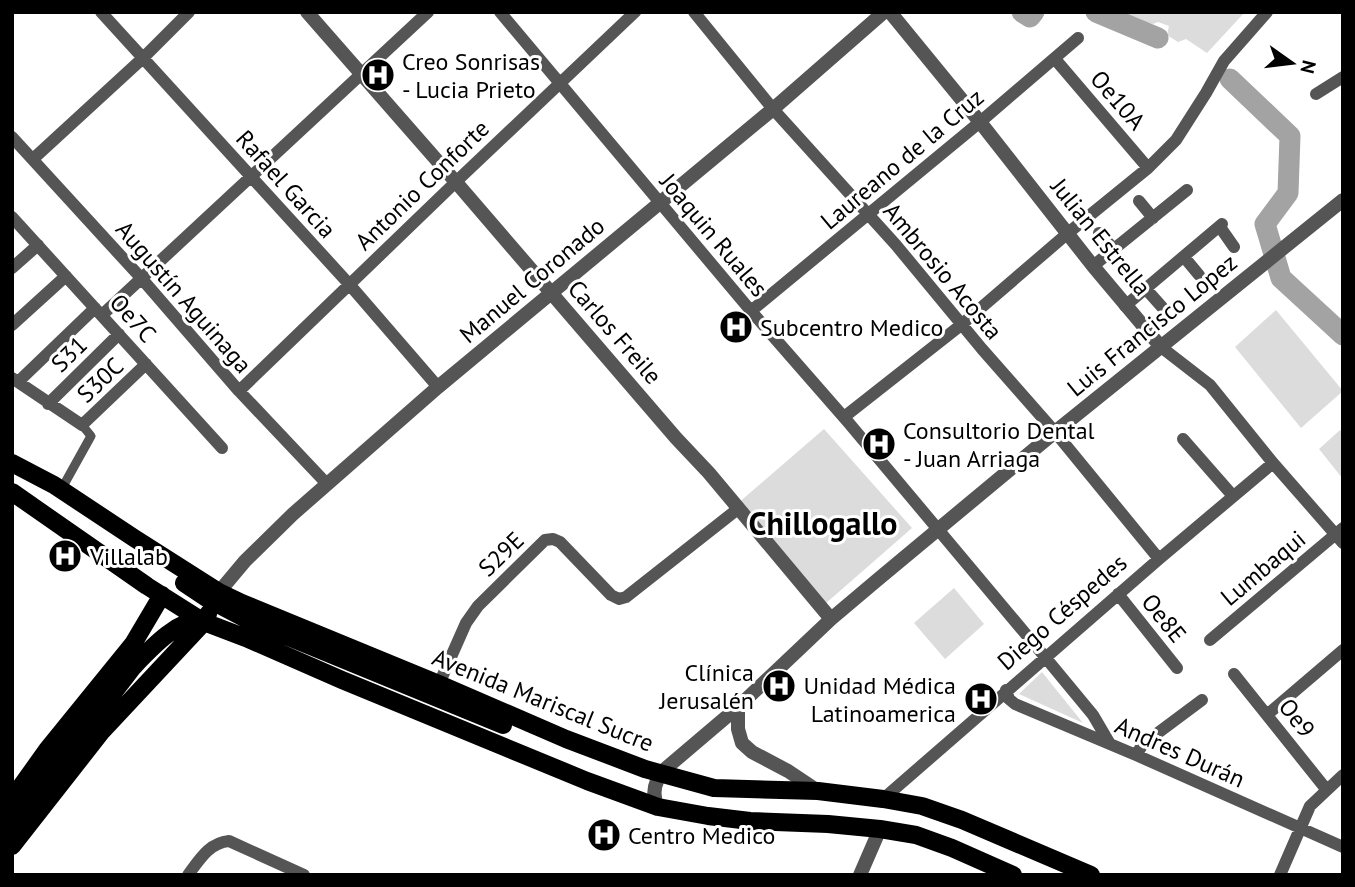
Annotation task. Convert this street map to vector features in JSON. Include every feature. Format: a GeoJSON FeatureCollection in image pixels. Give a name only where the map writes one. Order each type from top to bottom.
{"type":"FeatureCollection","features":[{"type":"Feature","properties":{"kind":"main road","name":"Avenida Mariscal Sucre"},"geometry":{"type":"LineString","coordinates":[[12,464],[61,489],[219,592],[566,740],[653,772],[714,788],[818,791],[922,806],[962,820],[1091,875]]}},
{"type":"Feature","properties":{"kind":"main road"},"geometry":{"type":"LineString","coordinates":[[12,464],[208,599],[252,622],[614,769],[653,772]]}},
{"type":"Feature","properties":{"kind":"main road"},"geometry":{"type":"LineString","coordinates":[[12,492],[204,622],[587,781],[658,807],[743,820],[828,824],[916,835],[1013,875]]}},
{"type":"Feature","properties":{"kind":"main road"},"geometry":{"type":"LineString","coordinates":[[12,846],[102,731],[204,622],[219,592]]}},
{"type":"Feature","properties":{"kind":"main road"},"geometry":{"type":"LineString","coordinates":[[12,799],[47,750],[133,644],[163,595]]}},
{"type":"Feature","properties":{"kind":"main road"},"geometry":{"type":"LineString","coordinates":[[12,825],[133,667],[160,639],[200,618],[221,616],[252,622]]}},
{"type":"Feature","properties":{"kind":"street","name":"Rafael Garcia"},"geometry":{"type":"LineString","coordinates":[[101,12],[349,284],[438,387]]}},
{"type":"Feature","properties":{"kind":"street"},"geometry":{"type":"LineString","coordinates":[[33,159],[189,12]]}},
{"type":"Feature","properties":{"kind":"street","name":"Carlos Freile"},"geometry":{"type":"LineString","coordinates":[[307,12],[739,508],[831,618]]}},
{"type":"Feature","properties":{"kind":"street"},"geometry":{"type":"LineString","coordinates":[[61,489],[91,436],[82,425],[15,380],[142,279],[428,12]]}},
{"type":"Feature","properties":{"kind":"street","name":"Joaquin Ruales"},"geometry":{"type":"LineString","coordinates":[[500,12],[1045,657],[1093,715],[1110,744]]}},
{"type":"Feature","properties":{"kind":"street","name":"Antonio Conforte"},"geometry":{"type":"LineString","coordinates":[[239,391],[455,181],[635,12]]}},
{"type":"Feature","properties":{"kind":"street","name":"Ambrosio Acosta"},"geometry":{"type":"LineString","coordinates":[[694,12],[773,109],[896,246],[1055,432],[1159,559]]}},
{"type":"Feature","properties":{"kind":"street","name":"Manuel Coronado"},"geometry":{"type":"LineString","coordinates":[[219,592],[245,561],[327,484],[438,387],[661,204],[884,12]]}},
{"type":"Feature","properties":{"kind":"street","name":"Julian Estrella"},"geometry":{"type":"LineString","coordinates":[[890,12],[1125,306],[1161,347],[1210,385],[1273,463],[1340,535]]}},
{"type":"Feature","properties":{"kind":"street"},"geometry":{"type":"LineString","coordinates":[[844,417],[961,325],[1148,168],[1176,139],[1224,61],[1267,12]]}},
{"type":"Feature","properties":{"kind":"street","name":"Laureano de la Cruz"},"geometry":{"type":"LineString","coordinates":[[751,311],[1078,38]]}},
{"type":"Feature","properties":{"kind":"street","name":"Oe10A"},"geometry":{"type":"LineString","coordinates":[[1055,59],[1148,168]]}},
{"type":"Feature","properties":{"kind":"street"},"geometry":{"type":"LineString","coordinates":[[1316,94],[1343,77]]}},
{"type":"Feature","properties":{"kind":"street","name":"Augustín Aguinaga"},"geometry":{"type":"LineString","coordinates":[[12,137],[142,279],[239,391],[327,484]]}},
{"type":"Feature","properties":{"kind":"street"},"geometry":{"type":"LineString","coordinates":[[1093,266],[1186,190]]}},
{"type":"Feature","properties":{"kind":"street","name":"Luis Francisco Lopez"},"geometry":{"type":"LineString","coordinates":[[653,772],[738,708],[831,618],[1055,432],[1343,200]]}},
{"type":"Feature","properties":{"kind":"street"},"geometry":{"type":"LineString","coordinates":[[1139,201],[1153,218]]}},
{"type":"Feature","properties":{"kind":"street","name":"Oe7C"},"geometry":{"type":"LineString","coordinates":[[12,217],[222,448]]}},
{"type":"Feature","properties":{"kind":"street"},"geometry":{"type":"LineString","coordinates":[[1125,306],[1221,225],[1234,247]]}},
{"type":"Feature","properties":{"kind":"street"},"geometry":{"type":"LineString","coordinates":[[1100,233],[1114,249]]}},
{"type":"Feature","properties":{"kind":"street"},"geometry":{"type":"LineString","coordinates":[[12,268],[38,245]]}},
{"type":"Feature","properties":{"kind":"street"},"geometry":{"type":"LineString","coordinates":[[1184,257],[1199,275]]}},
{"type":"Feature","properties":{"kind":"street"},"geometry":{"type":"LineString","coordinates":[[12,325],[66,275]]}},
{"type":"Feature","properties":{"kind":"street"},"geometry":{"type":"LineString","coordinates":[[1146,289],[1162,307]]}},
{"type":"Feature","properties":{"kind":"street","name":"S31"},"geometry":{"type":"LineString","coordinates":[[48,404],[120,334]]}},
{"type":"Feature","properties":{"kind":"street","name":"S30C"},"geometry":{"type":"LineString","coordinates":[[82,425],[146,364]]}},
{"type":"Feature","properties":{"kind":"street"},"geometry":{"type":"LineString","coordinates":[[1183,439],[1233,496]]}},
{"type":"Feature","properties":{"kind":"street","name":"Diego Céspedes"},"geometry":{"type":"LineString","coordinates":[[883,799],[1006,690],[1273,463]]}},
{"type":"Feature","properties":{"kind":"street","name":"S29E"},"geometry":{"type":"LineString","coordinates":[[439,684],[466,623],[478,606],[545,540],[560,541],[611,595],[619,599],[626,597],[739,508]]}},
{"type":"Feature","properties":{"kind":"street","name":"Lumbaqui"},"geometry":{"type":"LineString","coordinates":[[1210,640],[1340,535]]}},
{"type":"Feature","properties":{"kind":"street","name":"Oe8E"},"geometry":{"type":"LineString","coordinates":[[1118,594],[1177,668]]}},
{"type":"Feature","properties":{"kind":"street"},"geometry":{"type":"LineString","coordinates":[[1268,715],[1343,650]]}},
{"type":"Feature","properties":{"kind":"street","name":"Oe9"},"geometry":{"type":"LineString","coordinates":[[1234,674],[1326,789]]}},
{"type":"Feature","properties":{"kind":"street","name":"Andres Durán"},"geometry":{"type":"LineString","coordinates":[[1006,690],[1009,699],[1015,704],[1343,847]]}},
{"type":"Feature","properties":{"kind":"street"},"geometry":{"type":"LineString","coordinates":[[1136,755],[1143,744],[1202,700]]}},
{"type":"Feature","properties":{"kind":"street"},"geometry":{"type":"LineString","coordinates":[[738,708],[738,729],[742,743],[752,752],[818,791]]}},
{"type":"Feature","properties":{"kind":"street"},"geometry":{"type":"LineString","coordinates":[[653,772],[654,798],[658,807]]}},
{"type":"Feature","properties":{"kind":"street"},"geometry":{"type":"LineString","coordinates":[[1280,875],[1310,806],[1343,775]]}},
{"type":"Feature","properties":{"kind":"street"},"geometry":{"type":"LineString","coordinates":[[860,875],[880,829]]}},
{"type":"Feature","properties":{"kind":"street"},"geometry":{"type":"LineString","coordinates":[[190,874],[211,847],[229,841],[304,875]]}},
{"type":"Feature","properties":{"kind":"shaded area"},"geometry":{"type":"Polygon","coordinates":[[[1128,12],[1245,12],[1207,53],[1186,39],[1178,42],[1167,35],[1169,26],[1125,17],[1128,12]]]}},
{"type":"Feature","properties":{"kind":"shaded area"},"geometry":{"type":"Polygon","coordinates":[[[1276,310],[1343,391],[1301,428],[1235,347],[1276,310]]]}},
{"type":"Feature","properties":{"kind":"shaded area"},"geometry":{"type":"Polygon","coordinates":[[[824,429],[912,528],[825,604],[737,504],[824,429]]]}},
{"type":"Feature","properties":{"kind":"shaded area"},"geometry":{"type":"Polygon","coordinates":[[[1340,430],[1343,433],[1343,479],[1319,449],[1340,430]]]}},
{"type":"Feature","properties":{"kind":"shaded area"},"geometry":{"type":"Polygon","coordinates":[[[954,588],[984,624],[945,659],[914,623],[954,588]]]}},
{"type":"Feature","properties":{"kind":"shaded area"},"geometry":{"type":"Polygon","coordinates":[[[1042,672],[1083,723],[1019,694],[1042,672]]]}},
{"type":"Feature","properties":{"kind":"waterway"},"geometry":{"type":"LineString","coordinates":[[1022,12],[1030,17],[1034,12]]}},
{"type":"Feature","properties":{"kind":"waterway"},"geometry":{"type":"LineString","coordinates":[[1096,12],[1158,38]]}},
{"type":"Feature","properties":{"kind":"waterway"},"geometry":{"type":"LineString","coordinates":[[1230,79],[1290,136],[1288,193],[1265,224],[1281,278],[1343,335]]}},
{"type":"Feature","properties":{"kind":"place","name":"Creo Sonrisas - Lucia Prieto"},"geometry":{"type":"Point","coordinates":[378,75]}},
{"type":"Feature","properties":{"kind":"place","name":"Subcentro Medico"},"geometry":{"type":"Point","coordinates":[736,327]}},
{"type":"Feature","properties":{"kind":"place","name":"Consultorio Dental - Juan Arriaga"},"geometry":{"type":"Point","coordinates":[879,444]}},
{"type":"Feature","properties":{"kind":"place","name":"Villalab"},"geometry":{"type":"Point","coordinates":[65,556]}},
{"type":"Feature","properties":{"kind":"place","name":"Clínica Jerusalén"},"geometry":{"type":"Point","coordinates":[779,686]}},
{"type":"Feature","properties":{"kind":"place","name":"Unidad Médica Latinoamerica"},"geometry":{"type":"Point","coordinates":[981,699]}},
{"type":"Feature","properties":{"kind":"place","name":"Centro Medico"},"geometry":{"type":"Point","coordinates":[604,835]}},
{"type":"Feature","properties":{"kind":"district","name":"Chillogallo"},"geometry":{"type":"Point","coordinates":[823,523]}}]}
